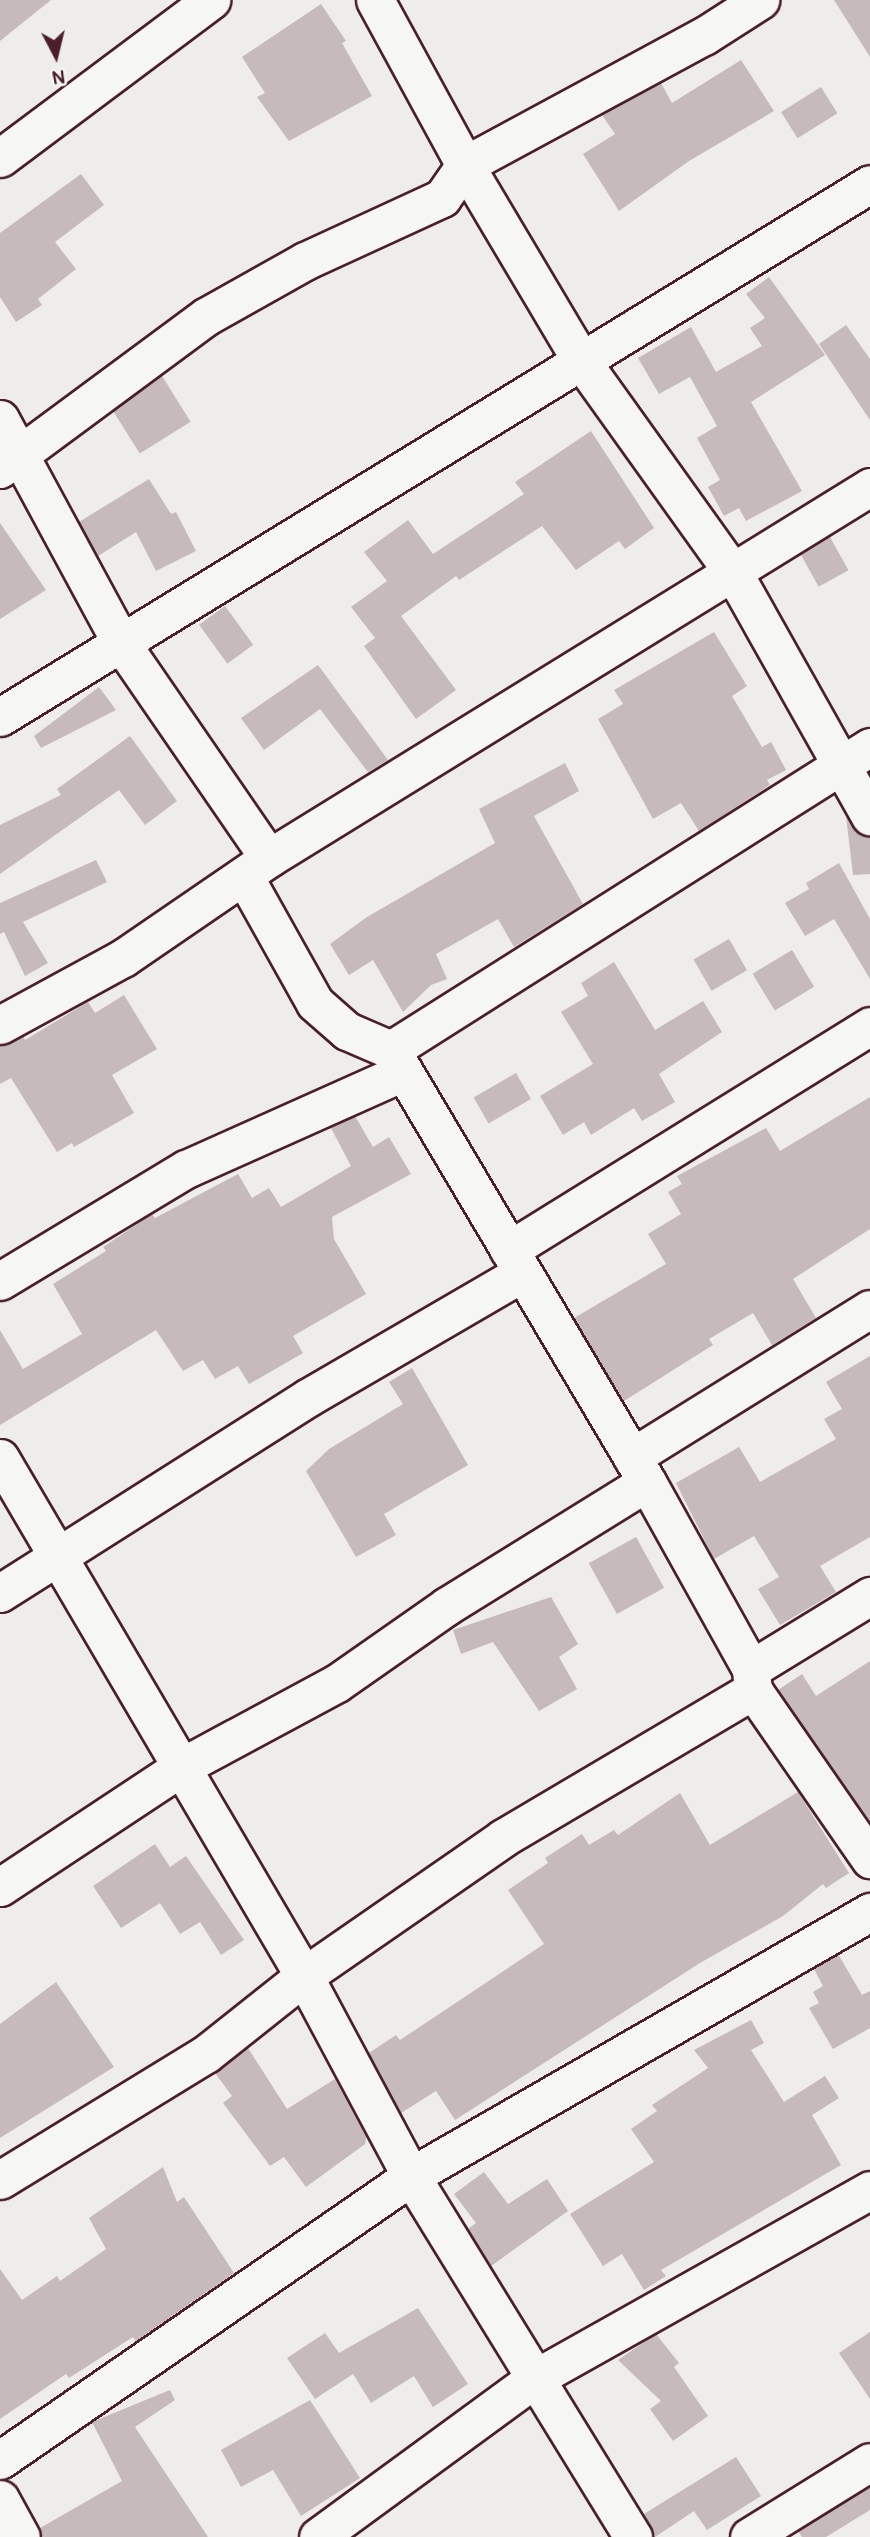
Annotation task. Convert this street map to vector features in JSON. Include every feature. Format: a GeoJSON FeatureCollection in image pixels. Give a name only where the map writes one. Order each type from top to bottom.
{"type":"FeatureCollection","features":[{"type":"Feature","properties":{"kind":"street"},"geometry":{"type":"LineString","coordinates":[[0,158],[211,0]]}},
{"type":"Feature","properties":{"kind":"street"},"geometry":{"type":"LineString","coordinates":[[375,0],[465,165],[580,359],[734,574],[856,756],[870,816]]}},
{"type":"Feature","properties":{"kind":"street"},"geometry":{"type":"LineString","coordinates":[[11,462],[207,316],[305,261],[442,198],[465,165],[705,36],[760,0]]}},
{"type":"Feature","properties":{"kind":"street"},"geometry":{"type":"LineString","coordinates":[[0,717],[580,359],[870,184]]}},
{"type":"Feature","properties":{"kind":"street"},"geometry":{"type":"LineString","coordinates":[[0,419],[11,462],[256,867],[315,1003],[347,1031],[397,1061],[640,1469],[752,1680],[870,1858]]}},
{"type":"Feature","properties":{"kind":"street"},"geometry":{"type":"LineString","coordinates":[[0,1026],[123,958],[256,867],[734,574],[870,487]]}},
{"type":"Feature","properties":{"kind":"street"},"geometry":{"type":"LineString","coordinates":[[0,1282],[186,1169],[397,1061],[856,756]]}},
{"type":"Feature","properties":{"kind":"street"},"geometry":{"type":"LineString","coordinates":[[0,1593],[309,1397],[870,1026]]}},
{"type":"Feature","properties":{"kind":"street"},"geometry":{"type":"LineString","coordinates":[[0,1887],[181,1767],[337,1683],[870,1309]]}},
{"type":"Feature","properties":{"kind":"street"},"geometry":{"type":"LineString","coordinates":[[0,1458],[304,1976],[411,2176],[633,2537]]}},
{"type":"Feature","properties":{"kind":"street"},"geometry":{"type":"LineString","coordinates":[[0,2180],[206,2054],[304,1976],[503,1838],[752,1680],[870,1596]]}},
{"type":"Feature","properties":{"kind":"street"},"geometry":{"type":"LineString","coordinates":[[0,2460],[411,2176],[870,1912]]}},
{"type":"Feature","properties":{"kind":"street"},"geometry":{"type":"LineString","coordinates":[[318,2537],[537,2377],[870,2190]]}},
{"type":"Feature","properties":{"kind":"street"},"geometry":{"type":"LineString","coordinates":[[749,2537],[870,2462]]}},
{"type":"Feature","properties":{"kind":"street"},"geometry":{"type":"LineString","coordinates":[[0,2499],[21,2537]]}},
{"type":"Feature","properties":{"kind":"building"},"geometry":{"type":"Polygon","coordinates":[[[0,0],[51,0],[0,41],[0,0]]]}},
{"type":"Feature","properties":{"kind":"building"},"geometry":{"type":"Polygon","coordinates":[[[834,0],[870,0],[870,57],[834,0]]]}},
{"type":"Feature","properties":{"kind":"building"},"geometry":{"type":"Polygon","coordinates":[[[321,4],[346,41],[342,43],[372,96],[289,141],[257,97],[265,93],[242,57],[321,4]]]}},
{"type":"Feature","properties":{"kind":"building"},"geometry":{"type":"Polygon","coordinates":[[[741,60],[774,111],[689,161],[619,211],[583,154],[615,134],[602,115],[661,83],[672,103],[741,60]]]}},
{"type":"Feature","properties":{"kind":"building"},"geometry":{"type":"Polygon","coordinates":[[[821,87],[837,113],[798,138],[781,112],[821,87]]]}},
{"type":"Feature","properties":{"kind":"building"},"geometry":{"type":"Polygon","coordinates":[[[81,174],[104,205],[55,242],[76,269],[38,299],[42,305],[16,322],[0,297],[0,233],[81,174]]]}},
{"type":"Feature","properties":{"kind":"building"},"geometry":{"type":"Polygon","coordinates":[[[769,277],[825,355],[751,402],[802,491],[746,521],[739,508],[724,516],[708,487],[720,480],[697,438],[717,426],[690,377],[659,394],[638,358],[691,327],[716,372],[762,346],[750,328],[765,318],[746,294],[769,277]]]}},
{"type":"Feature","properties":{"kind":"building"},"geometry":{"type":"Polygon","coordinates":[[[846,325],[870,359],[870,420],[819,344],[846,325]]]}},
{"type":"Feature","properties":{"kind":"building"},"geometry":{"type":"Polygon","coordinates":[[[162,376],[191,422],[140,454],[111,408],[162,376]]]}},
{"type":"Feature","properties":{"kind":"building"},"geometry":{"type":"Polygon","coordinates":[[[591,431],[654,528],[625,549],[619,541],[576,570],[542,526],[459,580],[456,576],[401,616],[456,690],[416,719],[364,646],[375,638],[351,607],[387,581],[364,552],[408,520],[433,554],[524,494],[515,482],[591,431]]]}},
{"type":"Feature","properties":{"kind":"building"},"geometry":{"type":"Polygon","coordinates":[[[149,479],[171,514],[176,512],[196,551],[156,571],[136,532],[98,556],[79,522],[149,479]]]}},
{"type":"Feature","properties":{"kind":"building"},"geometry":{"type":"Polygon","coordinates":[[[0,523],[46,590],[0,619],[0,523]]]}},
{"type":"Feature","properties":{"kind":"building"},"geometry":{"type":"Polygon","coordinates":[[[830,537],[848,570],[819,587],[800,553],[830,537]]]}},
{"type":"Feature","properties":{"kind":"building"},"geometry":{"type":"Polygon","coordinates":[[[225,606],[253,645],[227,664],[199,625],[225,606]]]}},
{"type":"Feature","properties":{"kind":"building"},"geometry":{"type":"Polygon","coordinates":[[[714,632],[747,686],[732,696],[762,747],[771,742],[786,770],[767,780],[770,785],[699,831],[681,803],[653,819],[598,719],[623,704],[614,690],[714,632]]]}},
{"type":"Feature","properties":{"kind":"building"},"geometry":{"type":"Polygon","coordinates":[[[318,665],[388,760],[368,772],[320,709],[264,750],[241,718],[318,665]]]}},
{"type":"Feature","properties":{"kind":"building"},"geometry":{"type":"Polygon","coordinates":[[[99,687],[116,710],[41,748],[34,736],[99,687]]]}},
{"type":"Feature","properties":{"kind":"building"},"geometry":{"type":"Polygon","coordinates":[[[130,736],[177,801],[145,825],[119,790],[0,874],[0,825],[61,795],[57,789],[130,736]]]}},
{"type":"Feature","properties":{"kind":"building"},"geometry":{"type":"Polygon","coordinates":[[[565,763],[579,791],[534,816],[583,904],[514,947],[498,919],[436,954],[447,979],[431,985],[403,1012],[373,960],[349,975],[330,944],[367,917],[495,843],[479,809],[565,763]]]}},
{"type":"Feature","properties":{"kind":"building"},"geometry":{"type":"Polygon","coordinates":[[[846,816],[859,834],[870,837],[870,874],[853,875],[846,816]]]}},
{"type":"Feature","properties":{"kind":"building"},"geometry":{"type":"Polygon","coordinates":[[[96,860],[107,882],[23,922],[48,963],[25,976],[4,932],[0,934],[0,903],[96,860]]]}},
{"type":"Feature","properties":{"kind":"building"},"geometry":{"type":"Polygon","coordinates":[[[839,863],[870,919],[870,979],[834,919],[805,936],[785,903],[809,889],[806,883],[839,863]]]}},
{"type":"Feature","properties":{"kind":"building"},"geometry":{"type":"Polygon","coordinates":[[[729,939],[747,970],[711,991],[693,959],[729,939]]]}},
{"type":"Feature","properties":{"kind":"building"},"geometry":{"type":"Polygon","coordinates":[[[792,950],[814,987],[775,1011],[753,974],[792,950]]]}},
{"type":"Feature","properties":{"kind":"building"},"geometry":{"type":"Polygon","coordinates":[[[614,962],[655,1030],[703,1001],[722,1032],[659,1074],[675,1102],[642,1121],[634,1108],[591,1135],[584,1122],[563,1135],[540,1096],[593,1064],[561,1012],[588,996],[581,983],[614,962]]]}},
{"type":"Feature","properties":{"kind":"building"},"geometry":{"type":"Polygon","coordinates":[[[124,995],[157,1049],[112,1075],[134,1113],[74,1147],[72,1143],[57,1152],[11,1078],[0,1084],[0,1046],[23,1036],[25,1040],[88,1002],[95,1013],[124,995]]]}},
{"type":"Feature","properties":{"kind":"building"},"geometry":{"type":"Polygon","coordinates":[[[516,1073],[531,1099],[489,1123],[474,1098],[516,1073]]]}},
{"type":"Feature","properties":{"kind":"building"},"geometry":{"type":"Polygon","coordinates":[[[870,1097],[870,1229],[793,1279],[816,1318],[772,1345],[753,1313],[709,1339],[713,1345],[624,1401],[574,1318],[666,1264],[648,1234],[681,1214],[668,1192],[682,1184],[677,1176],[766,1128],[780,1151],[870,1097]]]}},
{"type":"Feature","properties":{"kind":"building"},"geometry":{"type":"Polygon","coordinates":[[[355,1116],[373,1147],[389,1137],[411,1174],[332,1217],[334,1239],[366,1294],[293,1336],[303,1353],[249,1384],[238,1366],[215,1379],[203,1360],[183,1371],[156,1330],[0,1425],[0,1330],[23,1369],[82,1334],[53,1284],[106,1251],[103,1247],[152,1214],[155,1218],[238,1174],[252,1198],[269,1188],[281,1207],[351,1166],[331,1128],[355,1116]]]}},
{"type":"Feature","properties":{"kind":"building"},"geometry":{"type":"Polygon","coordinates":[[[870,1356],[870,1537],[820,1566],[836,1592],[780,1625],[758,1589],[779,1577],[754,1536],[714,1559],[676,1483],[739,1447],[760,1482],[836,1439],[824,1419],[842,1409],[826,1382],[870,1356]]]}},
{"type":"Feature","properties":{"kind":"building"},"geometry":{"type":"Polygon","coordinates":[[[412,1368],[468,1465],[384,1514],[396,1535],[356,1557],[306,1471],[329,1449],[403,1404],[389,1382],[412,1368]]]}},
{"type":"Feature","properties":{"kind":"building"},"geometry":{"type":"Polygon","coordinates":[[[636,1537],[664,1588],[617,1614],[589,1563],[636,1537]]]}},
{"type":"Feature","properties":{"kind":"building"},"geometry":{"type":"Polygon","coordinates":[[[551,1597],[578,1644],[559,1657],[577,1689],[539,1711],[493,1642],[461,1654],[453,1630],[551,1597]]]}},
{"type":"Feature","properties":{"kind":"building"},"geometry":{"type":"Polygon","coordinates":[[[870,1661],[870,1822],[778,1690],[802,1674],[816,1696],[870,1661]]]}},
{"type":"Feature","properties":{"kind":"building"},"geometry":{"type":"Polygon","coordinates":[[[798,1792],[849,1873],[826,1888],[823,1884],[783,1916],[700,1963],[455,2120],[436,2091],[401,2113],[369,2053],[396,2035],[400,2040],[544,1944],[508,1890],[548,1863],[545,1858],[582,1834],[589,1845],[614,1830],[618,1835],[680,1793],[710,1845],[798,1792]]]}},
{"type":"Feature","properties":{"kind":"building"},"geometry":{"type":"Polygon","coordinates":[[[155,1844],[170,1867],[186,1856],[244,1940],[221,1955],[200,1922],[180,1934],[160,1903],[121,1928],[93,1886],[155,1844]]]}},
{"type":"Feature","properties":{"kind":"building"},"geometry":{"type":"Polygon","coordinates":[[[838,1954],[862,1995],[870,1991],[870,2028],[833,2049],[809,2008],[819,2003],[813,1992],[823,1986],[814,1969],[838,1954]]]}},
{"type":"Feature","properties":{"kind":"building"},"geometry":{"type":"Polygon","coordinates":[[[56,1982],[114,2067],[0,2138],[0,2024],[56,1982]]]}},
{"type":"Feature","properties":{"kind":"building"},"geometry":{"type":"Polygon","coordinates":[[[751,2020],[764,2043],[751,2050],[784,2102],[825,2076],[839,2098],[812,2115],[841,2165],[661,2270],[666,2276],[644,2290],[622,2254],[603,2266],[570,2214],[654,2162],[631,2129],[657,2111],[652,2105],[708,2068],[694,2050],[751,2020]]]}},
{"type":"Feature","properties":{"kind":"building"},"geometry":{"type":"Polygon","coordinates":[[[248,2048],[287,2109],[335,2079],[366,2137],[365,2144],[306,2187],[284,2157],[270,2166],[223,2103],[232,2096],[215,2073],[248,2048]]]}},
{"type":"Feature","properties":{"kind":"building"},"geometry":{"type":"Polygon","coordinates":[[[163,2167],[177,2202],[184,2197],[234,2273],[136,2341],[133,2337],[69,2378],[66,2374],[0,2419],[0,2269],[22,2300],[57,2276],[60,2281],[106,2249],[89,2218],[163,2167]]]}},
{"type":"Feature","properties":{"kind":"building"},"geometry":{"type":"Polygon","coordinates":[[[484,2172],[508,2204],[547,2179],[568,2211],[491,2266],[468,2229],[476,2223],[454,2194],[484,2172]]]}},
{"type":"Feature","properties":{"kind":"building"},"geometry":{"type":"Polygon","coordinates":[[[418,2308],[468,2384],[433,2407],[414,2376],[371,2403],[353,2374],[315,2399],[287,2358],[325,2333],[339,2353],[418,2308]]]}},
{"type":"Feature","properties":{"kind":"building"},"geometry":{"type":"Polygon","coordinates":[[[870,2332],[870,2399],[839,2353],[870,2332]]]}},
{"type":"Feature","properties":{"kind":"building"},"geometry":{"type":"Polygon","coordinates":[[[656,2334],[679,2363],[674,2367],[708,2416],[673,2441],[650,2409],[661,2401],[618,2360],[656,2334]]]}},
{"type":"Feature","properties":{"kind":"building"},"geometry":{"type":"Polygon","coordinates":[[[170,2390],[175,2400],[135,2427],[208,2537],[42,2537],[40,2528],[122,2481],[92,2422],[170,2390]]]}},
{"type":"Feature","properties":{"kind":"building"},"geometry":{"type":"Polygon","coordinates":[[[310,2400],[360,2478],[301,2516],[273,2470],[241,2487],[221,2450],[310,2400]]]}},
{"type":"Feature","properties":{"kind":"building"},"geometry":{"type":"Polygon","coordinates":[[[736,2457],[761,2496],[707,2530],[694,2511],[655,2537],[644,2514],[736,2457]]]}},
{"type":"Feature","properties":{"kind":"building"},"geometry":{"type":"Polygon","coordinates":[[[870,2487],[870,2510],[826,2537],[802,2537],[798,2531],[870,2487]]]}}]}
